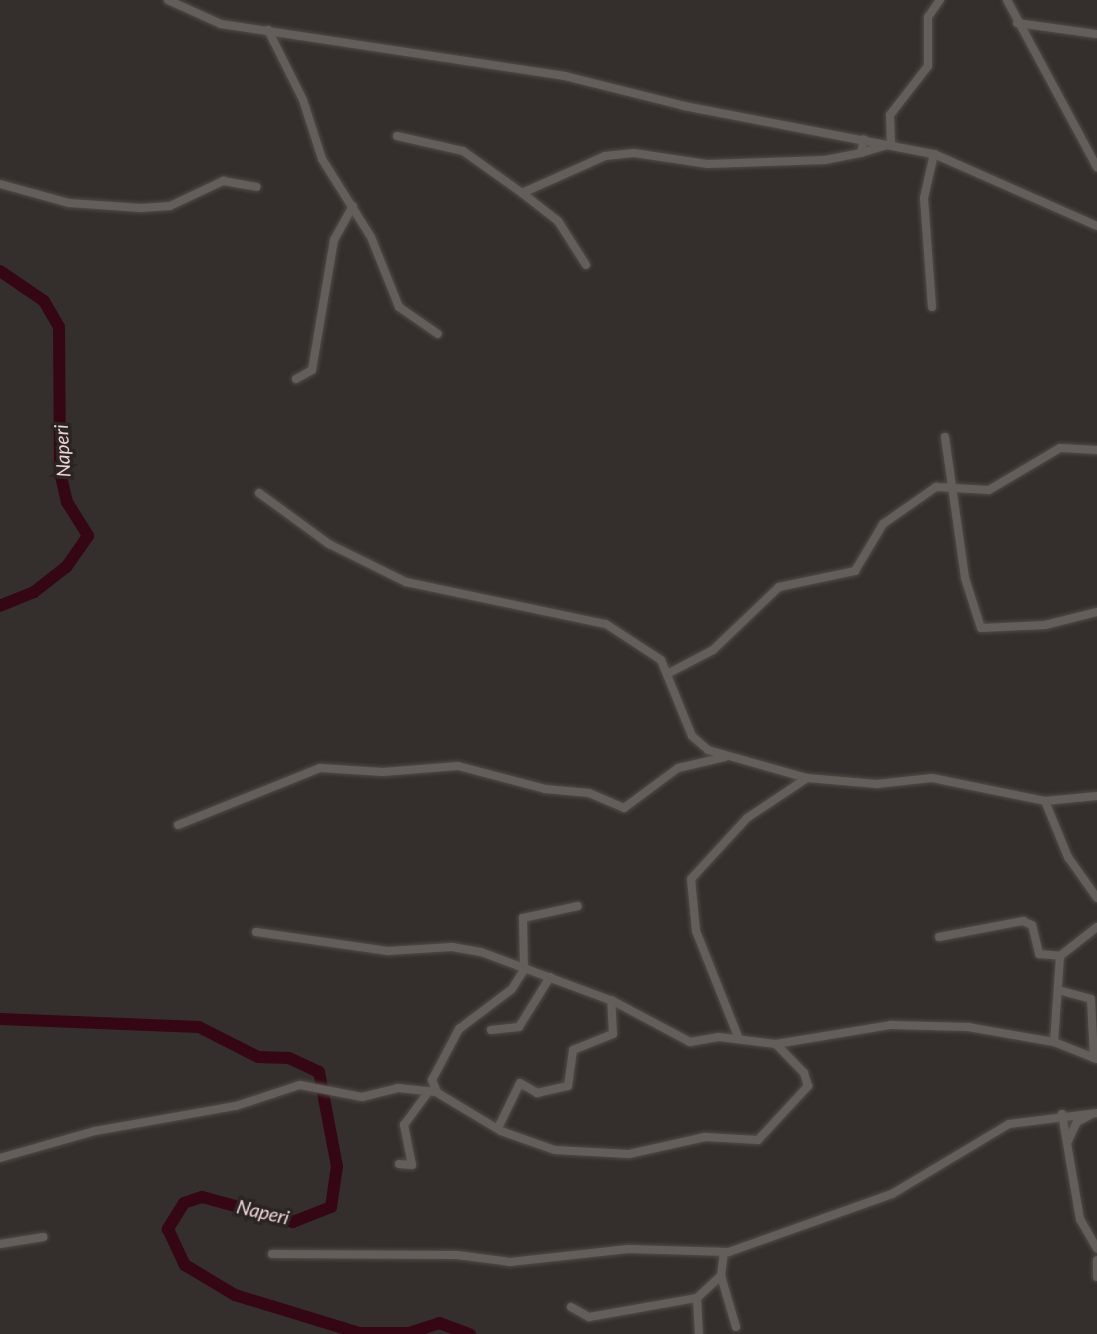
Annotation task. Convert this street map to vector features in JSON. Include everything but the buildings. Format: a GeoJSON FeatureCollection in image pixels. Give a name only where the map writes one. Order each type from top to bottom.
{"type":"FeatureCollection","features":[{"type":"Feature","properties":{"kind":"street"},"geometry":{"type":"LineString","coordinates":[[168,0],[200,18],[565,76],[684,106],[934,154],[1097,226]]}},
{"type":"Feature","properties":{"kind":"street"},"geometry":{"type":"LineString","coordinates":[[891,144],[890,115],[928,66],[928,17],[940,0]]}},
{"type":"Feature","properties":{"kind":"street"},"geometry":{"type":"LineString","coordinates":[[1007,0],[1017,23],[1097,167]]}},
{"type":"Feature","properties":{"kind":"street"},"geometry":{"type":"LineString","coordinates":[[1017,23],[1096,34]]}},
{"type":"Feature","properties":{"kind":"street"},"geometry":{"type":"LineString","coordinates":[[268,30],[302,96],[322,159],[353,206],[399,307],[438,334]]}},
{"type":"Feature","properties":{"kind":"street"},"geometry":{"type":"LineString","coordinates":[[397,136],[463,150],[558,221],[586,265]]}},
{"type":"Feature","properties":{"kind":"street"},"geometry":{"type":"LineString","coordinates":[[861,153],[864,139]]}},
{"type":"Feature","properties":{"kind":"street"},"geometry":{"type":"LineString","coordinates":[[522,193],[605,156],[740,165],[861,153],[891,144]]}},
{"type":"Feature","properties":{"kind":"street"},"geometry":{"type":"LineString","coordinates":[[932,307],[924,198],[934,154]]}},
{"type":"Feature","properties":{"kind":"street"},"geometry":{"type":"LineString","coordinates":[[0,184],[69,203],[141,208],[170,206],[223,181],[257,187]]}},
{"type":"Feature","properties":{"kind":"street"},"geometry":{"type":"LineString","coordinates":[[296,379],[312,370],[334,240],[353,206]]}},
{"type":"Feature","properties":{"kind":"street"},"geometry":{"type":"LineString","coordinates":[[945,437],[965,578],[981,628],[1045,625],[1097,612]]}},
{"type":"Feature","properties":{"kind":"street"},"geometry":{"type":"LineString","coordinates":[[669,673],[713,650],[779,587],[855,570],[883,524],[936,487],[995,488],[1060,448],[1097,450]]}},
{"type":"Feature","properties":{"kind":"street"},"geometry":{"type":"LineString","coordinates":[[259,494],[329,544],[406,582],[606,624],[669,673],[692,736],[725,757],[807,778],[877,784],[932,778],[1045,801],[1097,796]]}},
{"type":"Feature","properties":{"kind":"street"},"geometry":{"type":"LineString","coordinates":[[178,825],[320,768],[383,772],[458,766],[545,789],[589,793],[624,808],[678,768],[725,757]]}},
{"type":"Feature","properties":{"kind":"street"},"geometry":{"type":"LineString","coordinates":[[739,1038],[696,931],[691,879],[747,818],[807,778]]}},
{"type":"Feature","properties":{"kind":"street"},"geometry":{"type":"LineString","coordinates":[[1045,801],[1068,857],[1097,898]]}},
{"type":"Feature","properties":{"kind":"street"},"geometry":{"type":"LineString","coordinates":[[399,1164],[412,1165],[404,1125],[433,1092],[432,1080],[459,1029],[512,989],[524,970],[523,918],[578,906]]}},
{"type":"Feature","properties":{"kind":"street"},"geometry":{"type":"LineString","coordinates":[[939,937],[1029,922],[1039,954],[1060,956],[1097,927]]}},
{"type":"Feature","properties":{"kind":"street"},"geometry":{"type":"LineString","coordinates":[[256,932],[388,951],[463,947],[611,1000],[690,1042],[739,1038],[776,1044],[891,1025],[968,1027],[1054,1042],[1096,1059],[1091,999],[1058,990]]}},
{"type":"Feature","properties":{"kind":"street"},"geometry":{"type":"LineString","coordinates":[[1054,1042],[1060,956]]}},
{"type":"Feature","properties":{"kind":"street"},"geometry":{"type":"LineString","coordinates":[[491,1030],[519,1027],[550,977]]}},
{"type":"Feature","properties":{"kind":"street"},"geometry":{"type":"LineString","coordinates":[[498,1128],[520,1083],[537,1093],[568,1086],[573,1050],[613,1034],[611,1000]]}},
{"type":"Feature","properties":{"kind":"street"},"geometry":{"type":"LineString","coordinates":[[0,1158],[307,1087],[362,1097],[398,1088],[433,1092],[498,1128],[555,1150],[629,1154],[705,1137],[758,1140],[808,1086],[804,1073],[776,1044]]}},
{"type":"Feature","properties":{"kind":"street"},"geometry":{"type":"LineString","coordinates":[[272,1254],[457,1255],[510,1262],[628,1249],[724,1252],[892,1194],[1009,1124],[1062,1114],[1095,1113]]}},
{"type":"Feature","properties":{"kind":"street"},"geometry":{"type":"LineString","coordinates":[[1068,1141],[1077,1122],[1095,1113]]}},
{"type":"Feature","properties":{"kind":"street"},"geometry":{"type":"LineString","coordinates":[[1062,1114],[1080,1219],[1097,1248]]}},
{"type":"Feature","properties":{"kind":"street"},"geometry":{"type":"LineString","coordinates":[[0,1244],[43,1237]]}},
{"type":"Feature","properties":{"kind":"street"},"geometry":{"type":"LineString","coordinates":[[724,1252],[721,1276],[736,1327]]}},
{"type":"Feature","properties":{"kind":"street"},"geometry":{"type":"LineString","coordinates":[[1097,1260],[1097,1277]]}},
{"type":"Feature","properties":{"kind":"street"},"geometry":{"type":"LineString","coordinates":[[571,1307],[589,1317],[697,1298],[721,1276]]}},
{"type":"Feature","properties":{"kind":"street"},"geometry":{"type":"LineString","coordinates":[[697,1298],[699,1334]]}},
{"type":"Feature","properties":{"kind":"waterway","name":"Naperi"},"geometry":{"type":"LineString","coordinates":[[0,271],[44,301],[59,327],[60,472],[67,502],[88,536],[66,567],[34,592],[0,606]]}},
{"type":"Feature","properties":{"kind":"waterway","name":"Naperi"},"geometry":{"type":"LineString","coordinates":[[0,1019],[199,1027],[258,1057],[289,1058],[319,1072],[337,1166],[331,1207],[293,1222],[202,1197],[184,1203],[168,1229],[185,1265],[235,1295],[359,1333],[409,1333],[439,1323],[470,1334]]}}]}
